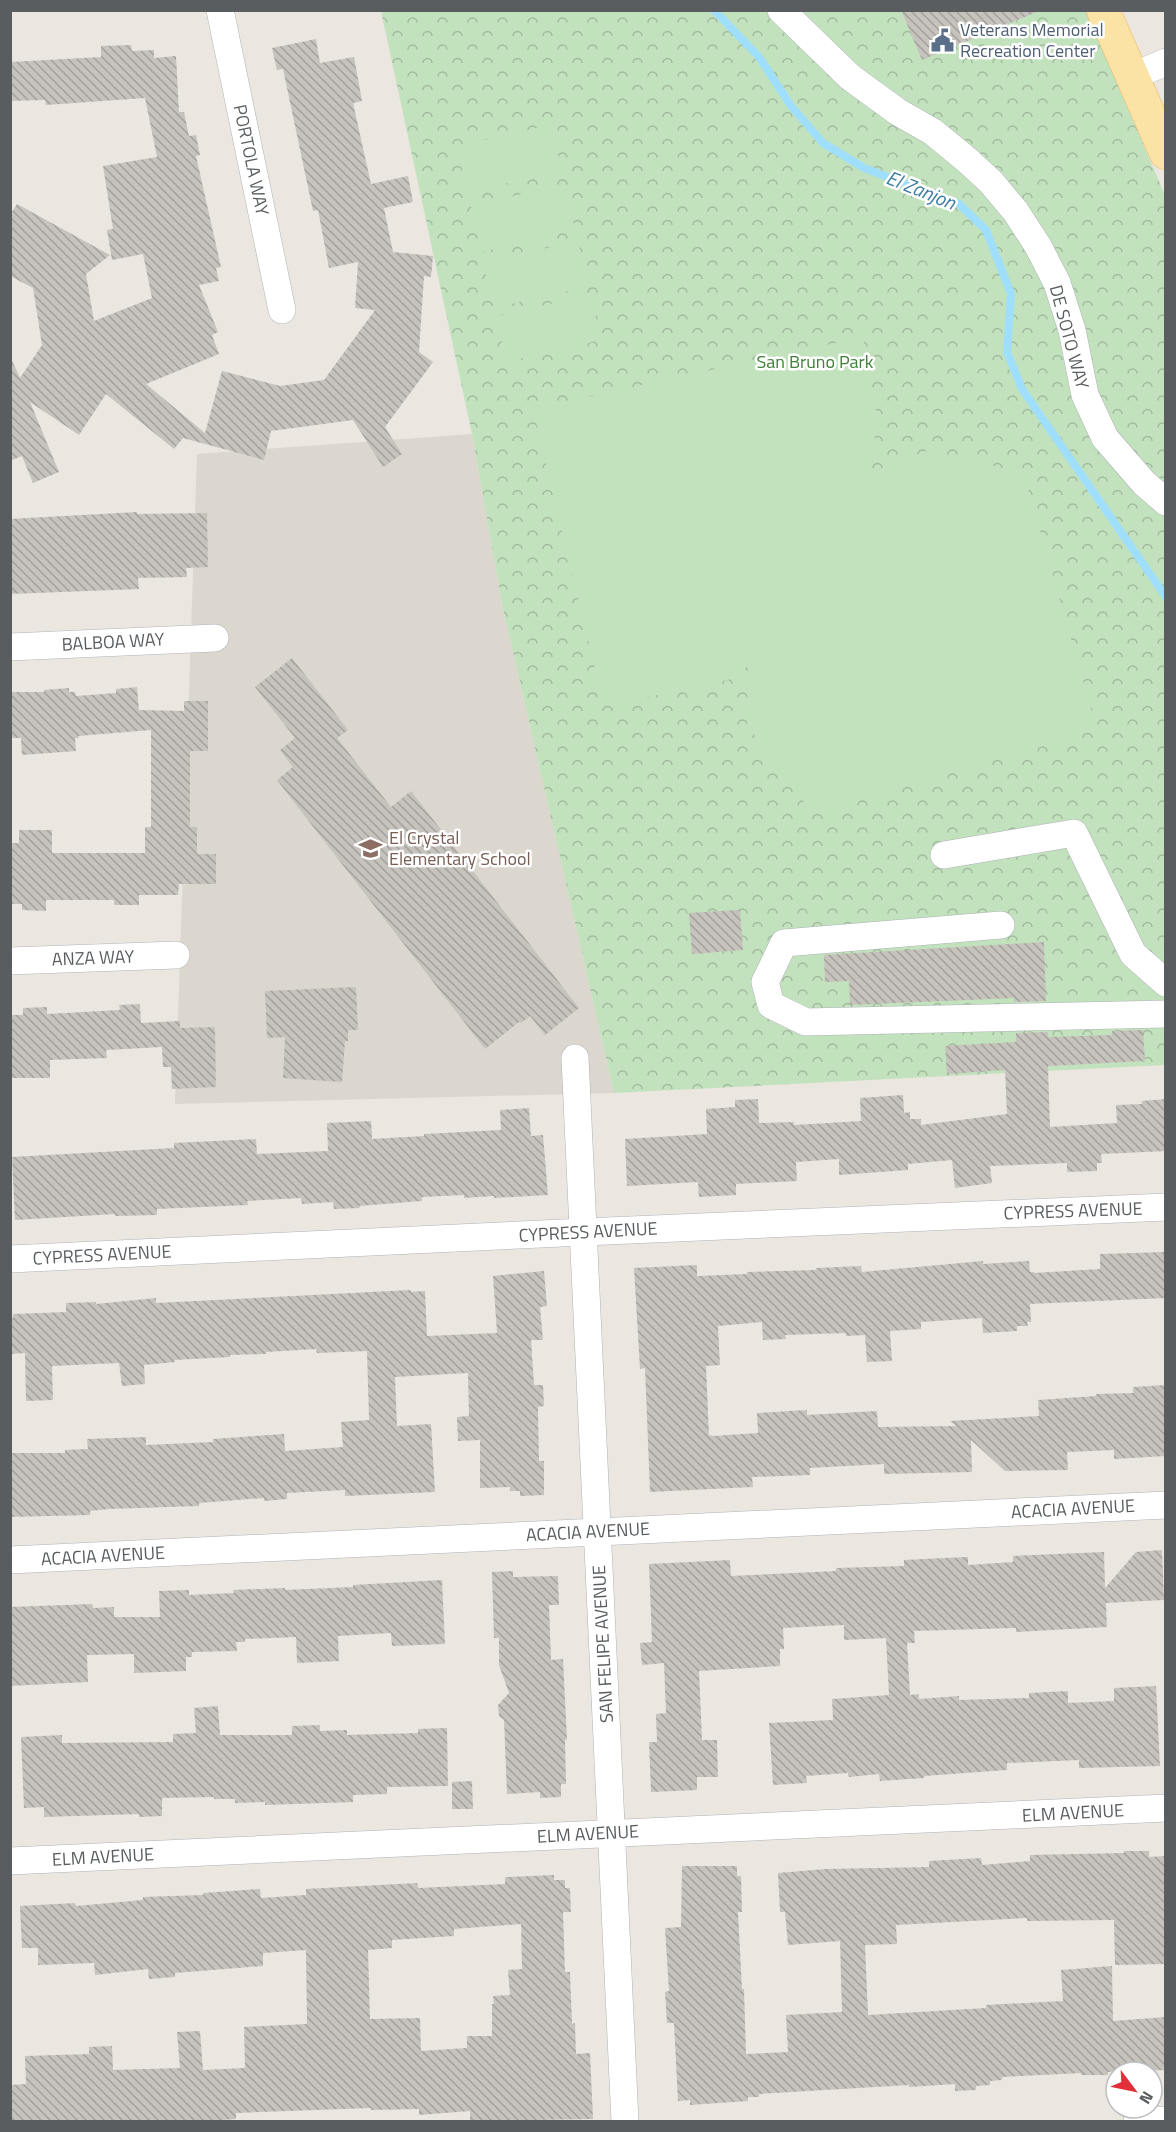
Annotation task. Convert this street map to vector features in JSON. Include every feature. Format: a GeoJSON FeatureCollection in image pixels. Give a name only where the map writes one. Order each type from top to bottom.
{"type":"FeatureCollection","features":[{"type":"Feature","properties":{"kind":"main road"},"geometry":{"type":"LineString","coordinates":[[1103,10],[1166,153]]}},
{"type":"Feature","properties":{"kind":"street","name":"PORTOLA WAY"},"geometry":{"type":"LineString","coordinates":[[220,10],[282,310]]}},
{"type":"Feature","properties":{"kind":"street","name":"DE SOTO WAY"},"geometry":{"type":"LineString","coordinates":[[781,10],[850,77],[898,112],[933,132],[968,160],[991,182],[1016,212],[1038,246],[1057,284],[1072,330],[1085,395],[1105,438],[1144,483],[1166,502]]}},
{"type":"Feature","properties":{"kind":"street"},"geometry":{"type":"LineString","coordinates":[[1131,77],[1166,62]]}},
{"type":"Feature","properties":{"kind":"street","name":"BALBOA WAY"},"geometry":{"type":"LineString","coordinates":[[10,647],[215,638]]}},
{"type":"Feature","properties":{"kind":"street"},"geometry":{"type":"LineString","coordinates":[[944,855],[1074,833],[1133,954],[1166,983]]}},
{"type":"Feature","properties":{"kind":"street"},"geometry":{"type":"LineString","coordinates":[[1001,925],[784,943],[765,982],[771,1005],[806,1022],[1166,1014]]}},
{"type":"Feature","properties":{"kind":"street","name":"ANZA WAY"},"geometry":{"type":"LineString","coordinates":[[10,961],[176,955]]}},
{"type":"Feature","properties":{"kind":"street","name":"SAN FELIPE AVENUE"},"geometry":{"type":"LineString","coordinates":[[575,1058],[625,2121]]}},
{"type":"Feature","properties":{"kind":"street","name":"CYPRESS AVENUE"},"geometry":{"type":"LineString","coordinates":[[10,1259],[1166,1207]]}},
{"type":"Feature","properties":{"kind":"street","name":"ACACIA AVENUE"},"geometry":{"type":"LineString","coordinates":[[10,1560],[1166,1505]]}},
{"type":"Feature","properties":{"kind":"street","name":"ELM AVENUE"},"geometry":{"type":"LineString","coordinates":[[10,1862],[1166,1808]]}},
{"type":"Feature","properties":{"kind":"street"},"geometry":{"type":"LineString","coordinates":[[1137,2121],[1166,2120]]}},
{"type":"Feature","properties":{"kind":"shaded area","name":"El Crystal Elementary School"},"geometry":{"type":"Polygon","coordinates":[[[472,434],[502,604],[614,1093],[175,1104],[197,454],[472,434]]]}},
{"type":"Feature","properties":{"kind":"green space","name":"San Bruno Park"},"geometry":{"type":"Polygon","coordinates":[[[381,11],[1086,11],[1165,195],[1165,1065],[614,1093],[502,604],[472,434],[381,11]]]}},
{"type":"Feature","properties":{"kind":"green space"},"geometry":{"type":"Polygon","coordinates":[[[551,125],[562,171],[467,192],[457,146],[551,125]]]}},
{"type":"Feature","properties":{"kind":"green space"},"geometry":{"type":"Polygon","coordinates":[[[565,184],[575,230],[481,252],[471,206],[565,184]]]}},
{"type":"Feature","properties":{"kind":"green space"},"geometry":{"type":"Polygon","coordinates":[[[578,241],[588,286],[494,308],[483,262],[578,241]]]}},
{"type":"Feature","properties":{"kind":"green space"},"geometry":{"type":"Polygon","coordinates":[[[591,295],[601,340],[506,362],[496,316],[591,295]]]}},
{"type":"Feature","properties":{"kind":"green space"},"geometry":{"type":"Polygon","coordinates":[[[863,337],[877,417],[870,477],[925,451],[1023,472],[1093,715],[1082,735],[812,813],[747,725],[748,666],[728,680],[604,706],[535,418],[545,406],[863,337]]]}},
{"type":"Feature","properties":{"kind":"building","name":"Veterans Memorial Recreation Center"},"geometry":{"type":"Polygon","coordinates":[[[901,10],[1039,10],[1039,11],[922,60],[901,10]]]}},
{"type":"Feature","properties":{"kind":"building"},"geometry":{"type":"Polygon","coordinates":[[[316,39],[320,63],[354,57],[362,101],[353,103],[371,184],[408,176],[413,202],[384,208],[393,252],[433,256],[431,277],[424,276],[419,352],[433,362],[385,427],[402,454],[383,467],[353,420],[271,431],[264,460],[183,438],[174,449],[106,394],[79,435],[30,402],[59,472],[33,483],[22,456],[10,461],[10,356],[20,378],[42,345],[33,288],[10,276],[10,215],[17,204],[110,255],[86,274],[94,321],[152,298],[143,254],[112,260],[107,230],[113,229],[103,166],[157,157],[145,98],[46,105],[45,100],[10,101],[10,62],[101,57],[101,46],[131,45],[132,51],[154,50],[154,58],[176,56],[179,112],[184,112],[189,136],[196,135],[200,155],[196,156],[221,267],[216,268],[219,281],[199,285],[218,332],[212,335],[219,354],[146,384],[205,433],[222,371],[280,386],[324,380],[375,310],[355,308],[358,262],[329,268],[318,210],[313,211],[283,69],[277,70],[272,48],[316,39]]]}},
{"type":"Feature","properties":{"kind":"building"},"geometry":{"type":"Polygon","coordinates":[[[137,512],[137,514],[207,513],[208,567],[186,568],[187,577],[138,578],[139,589],[10,594],[10,519],[137,512]]]}},
{"type":"Feature","properties":{"kind":"building"},"geometry":{"type":"Polygon","coordinates":[[[292,658],[348,730],[337,738],[391,807],[411,791],[579,1008],[545,1035],[530,1016],[485,1049],[277,780],[293,767],[280,750],[295,738],[255,687],[292,658]]]}},
{"type":"Feature","properties":{"kind":"building"},"geometry":{"type":"Polygon","coordinates":[[[137,687],[139,710],[184,711],[184,701],[208,701],[208,751],[190,751],[190,827],[197,827],[197,854],[216,854],[216,884],[179,884],[178,895],[139,895],[139,905],[114,905],[114,900],[46,900],[46,911],[22,910],[22,904],[10,904],[10,843],[19,843],[19,830],[52,830],[52,853],[145,853],[145,827],[151,827],[151,730],[78,736],[79,738],[75,738],[76,751],[22,755],[21,738],[10,738],[10,692],[44,692],[44,690],[69,688],[69,692],[75,692],[76,696],[116,693],[116,689],[137,687]]]}},
{"type":"Feature","properties":{"kind":"building"},"geometry":{"type":"Polygon","coordinates":[[[740,910],[743,950],[692,954],[689,913],[740,910]]]}},
{"type":"Feature","properties":{"kind":"building"},"geometry":{"type":"Polygon","coordinates":[[[1044,942],[1046,1001],[1014,1002],[1014,998],[850,1005],[849,981],[825,982],[824,955],[1044,942]]]}},
{"type":"Feature","properties":{"kind":"building"},"geometry":{"type":"Polygon","coordinates":[[[356,987],[358,1030],[348,1030],[342,1082],[283,1078],[285,1037],[267,1038],[265,991],[356,987]]]}},
{"type":"Feature","properties":{"kind":"building"},"geometry":{"type":"Polygon","coordinates":[[[140,1004],[141,1023],[180,1021],[180,1028],[215,1027],[216,1087],[172,1089],[171,1067],[163,1067],[162,1047],[106,1050],[107,1058],[50,1060],[50,1078],[10,1078],[10,1015],[23,1015],[23,1008],[47,1007],[47,1014],[120,1010],[119,1005],[140,1004]]]}},
{"type":"Feature","properties":{"kind":"building"},"geometry":{"type":"Polygon","coordinates":[[[1143,1030],[1145,1061],[1048,1066],[1050,1127],[1117,1123],[1116,1105],[1142,1104],[1142,1101],[1166,1099],[1166,1151],[1101,1154],[1102,1163],[1097,1163],[1097,1171],[1067,1172],[1067,1163],[990,1166],[992,1183],[955,1188],[952,1160],[908,1164],[908,1170],[839,1175],[839,1159],[796,1162],[797,1181],[736,1184],[736,1195],[699,1197],[698,1182],[627,1186],[625,1139],[707,1134],[706,1109],[735,1107],[735,1100],[758,1099],[759,1123],[794,1122],[794,1125],[861,1121],[860,1098],[903,1095],[904,1113],[910,1112],[910,1119],[921,1119],[921,1125],[1007,1114],[1005,1070],[947,1074],[945,1046],[1016,1042],[1016,1033],[1048,1032],[1048,1037],[1113,1035],[1112,1031],[1143,1030]]]}},
{"type":"Feature","properties":{"kind":"building"},"geometry":{"type":"Polygon","coordinates":[[[529,1108],[531,1136],[543,1135],[548,1195],[494,1198],[494,1196],[464,1198],[464,1195],[422,1197],[422,1201],[334,1209],[333,1202],[302,1204],[301,1198],[247,1201],[248,1205],[157,1209],[157,1215],[115,1216],[115,1214],[15,1220],[12,1157],[174,1148],[174,1143],[256,1139],[257,1154],[328,1151],[327,1123],[371,1121],[372,1139],[424,1136],[424,1134],[501,1130],[500,1110],[529,1108]]]}},
{"type":"Feature","properties":{"kind":"building"},"geometry":{"type":"Polygon","coordinates":[[[1166,1252],[1166,1298],[1030,1304],[1031,1322],[1027,1322],[1028,1326],[1017,1326],[1017,1331],[983,1333],[982,1318],[921,1322],[921,1329],[890,1331],[892,1361],[867,1362],[865,1335],[846,1336],[846,1333],[785,1335],[786,1339],[763,1340],[762,1322],[718,1326],[720,1365],[706,1366],[709,1435],[713,1436],[758,1433],[757,1413],[807,1410],[807,1415],[877,1411],[878,1427],[956,1426],[950,1421],[1039,1416],[1038,1400],[1133,1393],[1133,1387],[1166,1385],[1166,1456],[1114,1459],[1114,1450],[1067,1452],[1068,1470],[1005,1471],[971,1440],[972,1472],[884,1474],[884,1464],[810,1468],[810,1475],[752,1477],[753,1487],[650,1492],[645,1368],[640,1369],[634,1268],[697,1265],[697,1276],[861,1266],[862,1272],[983,1261],[983,1264],[1029,1261],[1030,1272],[1034,1273],[1100,1269],[1100,1254],[1166,1252]]]}},
{"type":"Feature","properties":{"kind":"building"},"geometry":{"type":"Polygon","coordinates":[[[544,1271],[547,1306],[540,1307],[543,1340],[531,1340],[534,1385],[543,1385],[544,1406],[538,1407],[539,1461],[544,1461],[544,1495],[520,1496],[520,1491],[510,1491],[510,1487],[480,1488],[480,1440],[458,1441],[457,1417],[469,1416],[468,1373],[395,1377],[397,1426],[431,1424],[435,1492],[345,1496],[345,1490],[287,1493],[287,1499],[264,1501],[264,1498],[199,1503],[199,1506],[109,1509],[90,1511],[90,1515],[10,1517],[10,1453],[65,1453],[65,1450],[88,1449],[87,1439],[146,1437],[146,1445],[213,1442],[213,1439],[284,1434],[285,1451],[343,1447],[341,1422],[369,1420],[367,1351],[317,1353],[316,1349],[174,1360],[175,1362],[144,1365],[145,1384],[122,1386],[119,1363],[52,1366],[53,1400],[26,1401],[25,1353],[10,1354],[10,1318],[13,1318],[13,1314],[66,1312],[66,1303],[96,1302],[96,1304],[156,1298],[156,1303],[411,1290],[411,1292],[425,1291],[427,1336],[497,1333],[493,1276],[544,1271]]]}},
{"type":"Feature","properties":{"kind":"building"},"geometry":{"type":"Polygon","coordinates":[[[1162,1550],[1164,1600],[1106,1603],[1107,1627],[1016,1632],[1016,1628],[914,1631],[915,1643],[907,1643],[910,1695],[919,1694],[919,1699],[959,1696],[959,1700],[1029,1698],[1029,1693],[1068,1691],[1068,1703],[1114,1701],[1114,1688],[1156,1686],[1160,1766],[1079,1768],[1079,1760],[1007,1763],[1007,1770],[924,1776],[924,1778],[880,1781],[879,1774],[849,1777],[848,1773],[806,1776],[807,1783],[773,1785],[769,1723],[833,1720],[832,1699],[889,1695],[886,1638],[844,1640],[844,1625],[783,1628],[784,1649],[780,1649],[780,1666],[699,1671],[702,1740],[717,1740],[718,1777],[697,1777],[697,1790],[651,1792],[649,1742],[657,1742],[656,1714],[666,1713],[664,1663],[642,1665],[640,1643],[652,1642],[649,1564],[730,1560],[731,1576],[836,1571],[836,1568],[904,1566],[904,1560],[968,1557],[968,1565],[1013,1562],[1013,1556],[1104,1552],[1105,1588],[1136,1552],[1162,1550]]]}},
{"type":"Feature","properties":{"kind":"building"},"geometry":{"type":"Polygon","coordinates":[[[513,1571],[513,1577],[558,1576],[559,1605],[549,1605],[551,1660],[563,1659],[567,1739],[565,1740],[566,1784],[561,1784],[561,1797],[540,1798],[540,1792],[507,1794],[504,1720],[499,1716],[498,1705],[509,1693],[499,1665],[499,1638],[494,1638],[492,1572],[513,1571]]]}},
{"type":"Feature","properties":{"kind":"building"},"geometry":{"type":"Polygon","coordinates":[[[442,1580],[445,1644],[392,1646],[391,1633],[338,1636],[339,1661],[297,1663],[296,1637],[245,1639],[245,1642],[236,1642],[237,1651],[192,1652],[192,1657],[186,1657],[186,1671],[134,1673],[134,1654],[87,1655],[88,1682],[10,1686],[10,1607],[92,1604],[93,1608],[114,1607],[114,1617],[160,1617],[159,1591],[189,1590],[189,1595],[234,1593],[233,1590],[353,1587],[353,1585],[442,1580]]]}},
{"type":"Feature","properties":{"kind":"building"},"geometry":{"type":"Polygon","coordinates":[[[218,1706],[220,1735],[292,1735],[292,1726],[320,1725],[320,1731],[347,1730],[347,1735],[418,1733],[418,1729],[447,1728],[448,1786],[387,1787],[387,1794],[353,1795],[353,1802],[265,1805],[265,1802],[235,1803],[235,1799],[214,1799],[214,1797],[162,1798],[162,1816],[139,1817],[139,1814],[44,1817],[44,1807],[24,1808],[21,1737],[62,1735],[62,1743],[173,1742],[173,1734],[196,1733],[194,1708],[218,1706]]]}},
{"type":"Feature","properties":{"kind":"building"},"geometry":{"type":"Polygon","coordinates":[[[472,1781],[473,1809],[452,1809],[452,1782],[472,1781]]]}},
{"type":"Feature","properties":{"kind":"building"},"geometry":{"type":"Polygon","coordinates":[[[1124,1851],[1149,1851],[1149,1857],[1166,1856],[1166,1964],[1115,1965],[1114,1920],[1027,1921],[1027,1918],[896,1925],[897,1944],[865,1945],[868,2015],[1063,2001],[1061,1970],[1112,1966],[1113,2021],[1166,2017],[1166,2070],[1164,2070],[1164,2060],[1104,2060],[1104,2075],[1081,2075],[1081,2073],[1002,2077],[1002,2080],[990,2081],[990,2085],[976,2086],[976,2090],[955,2091],[955,2084],[909,2087],[909,2085],[759,2094],[759,2097],[748,2097],[748,2101],[690,2105],[690,2100],[678,2101],[674,2023],[667,2023],[665,1992],[669,1991],[665,1928],[681,1927],[682,1866],[737,1866],[737,1876],[741,1876],[742,1912],[738,1912],[746,2054],[788,2052],[786,2015],[842,2012],[840,1941],[788,1945],[785,1912],[780,1912],[778,1873],[826,1869],[929,1867],[929,1861],[981,1858],[982,1865],[1030,1861],[1030,1855],[1124,1853],[1124,1851]]]}},
{"type":"Feature","properties":{"kind":"building"},"geometry":{"type":"Polygon","coordinates":[[[554,1875],[554,1880],[565,1880],[565,1888],[570,1888],[571,1912],[563,1912],[565,1972],[570,1972],[572,2024],[575,2023],[576,2054],[590,2053],[593,2119],[470,2121],[470,2111],[419,2115],[419,2109],[371,2110],[371,2108],[236,2113],[236,2119],[207,2121],[10,2121],[10,2085],[26,2084],[25,2056],[89,2054],[89,2047],[112,2046],[113,2070],[180,2068],[177,2032],[200,2031],[203,2070],[245,2068],[244,2027],[307,2024],[306,1950],[263,1953],[263,1966],[175,1973],[175,1977],[149,1979],[148,1969],[95,1975],[94,1963],[38,1965],[38,1948],[22,1948],[20,1906],[75,1903],[76,1906],[143,1900],[143,1897],[203,1895],[203,1893],[260,1889],[261,1898],[306,1895],[306,1889],[417,1883],[418,1888],[505,1884],[505,1877],[554,1875]],[[521,1924],[454,1929],[454,1936],[392,1940],[392,1948],[368,1950],[370,2019],[420,2018],[421,2051],[467,2048],[467,2036],[492,2036],[493,1996],[510,1995],[508,1970],[522,1969],[521,1924]]]}},
{"type":"Feature","properties":{"kind":"waterway","name":"El Zanjon"},"geometry":{"type":"LineString","coordinates":[[714,10],[759,57],[791,106],[823,143],[864,168],[959,204],[986,230],[1011,294],[1007,352],[1022,389],[1166,597]]}},
{"type":"Feature","properties":{"kind":"place","name":"Veterans Memorial Recreation Center"},"geometry":{"type":"Point","coordinates":[942,40]}},
{"type":"Feature","properties":{"kind":"place","name":"El Crystal Elementary School"},"geometry":{"type":"Point","coordinates":[371,848]}}]}
